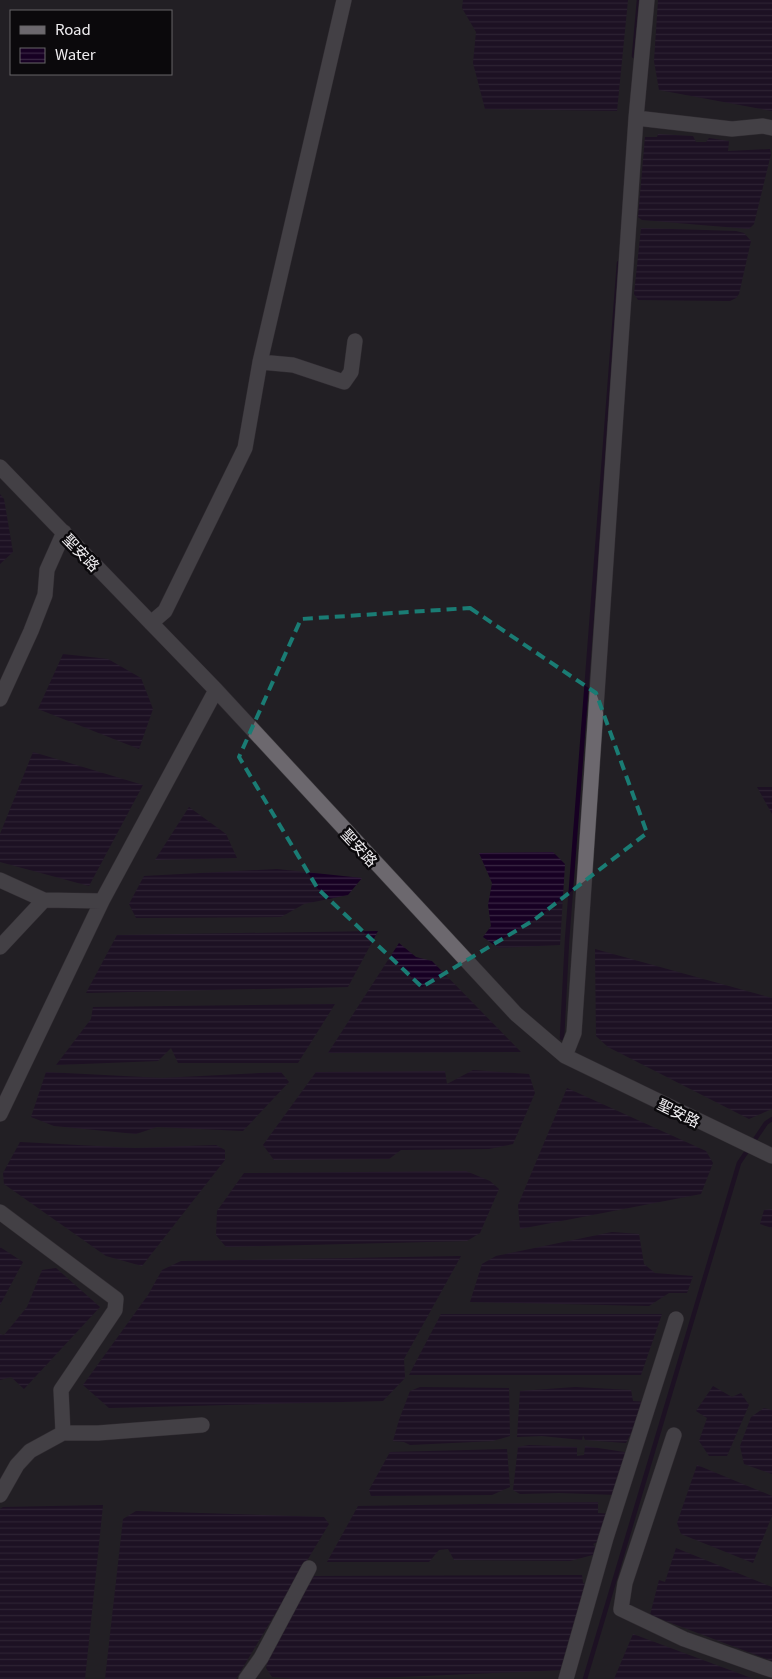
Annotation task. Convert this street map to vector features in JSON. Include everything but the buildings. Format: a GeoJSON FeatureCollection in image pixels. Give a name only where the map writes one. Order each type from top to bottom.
{"type":"FeatureCollection","features":[{"type":"Feature","properties":{"kind":"street"},"geometry":{"type":"LineString","coordinates":[[151,623],[165,611],[245,448],[260,362],[344,0]]}},
{"type":"Feature","properties":{"kind":"street"},"geometry":{"type":"LineString","coordinates":[[565,1056],[574,1033],[636,118],[646,0]]}},
{"type":"Feature","properties":{"kind":"street"},"geometry":{"type":"LineString","coordinates":[[636,118],[732,129],[763,126],[772,128]]}},
{"type":"Feature","properties":{"kind":"street"},"geometry":{"type":"LineString","coordinates":[[260,362],[293,364],[344,382],[351,372],[356,341]]}},
{"type":"Feature","properties":{"kind":"street","name":"聖安路"},"geometry":{"type":"LineString","coordinates":[[0,467],[216,690],[516,1014],[565,1056],[772,1156]]}},
{"type":"Feature","properties":{"kind":"street"},"geometry":{"type":"LineString","coordinates":[[0,700],[31,632],[45,595],[47,570],[64,532]]}},
{"type":"Feature","properties":{"kind":"street"},"geometry":{"type":"LineString","coordinates":[[0,1114],[102,901],[216,690]]}},
{"type":"Feature","properties":{"kind":"street"},"geometry":{"type":"LineString","coordinates":[[0,880],[44,900],[102,901]]}},
{"type":"Feature","properties":{"kind":"street"},"geometry":{"type":"LineString","coordinates":[[0,947],[44,900]]}},
{"type":"Feature","properties":{"kind":"street"},"geometry":{"type":"LineString","coordinates":[[0,1212],[116,1299],[115,1310],[61,1390],[63,1433]]}},
{"type":"Feature","properties":{"kind":"street"},"geometry":{"type":"LineString","coordinates":[[566,1679],[606,1538],[676,1319]]}},
{"type":"Feature","properties":{"kind":"street"},"geometry":{"type":"LineString","coordinates":[[0,1495],[16,1465],[30,1451],[63,1433],[98,1433],[202,1425]]}},
{"type":"Feature","properties":{"kind":"street"},"geometry":{"type":"LineString","coordinates":[[674,1435],[625,1583],[621,1609],[684,1639],[772,1670]]}},
{"type":"Feature","properties":{"kind":"street"},"geometry":{"type":"LineString","coordinates":[[246,1679],[261,1658],[309,1568]]}},
{"type":"Feature","properties":{"kind":"highlighted area"},"geometry":{"type":"Polygon","coordinates":[[[470,608],[596,693],[647,833],[534,920],[422,987],[318,889],[239,757],[301,619],[470,608]]]}},
{"type":"Feature","properties":{"kind":"water"},"geometry":{"type":"Polygon","coordinates":[[[463,0],[628,0],[617,111],[485,109],[473,63],[476,32],[462,8],[463,0]]]}},
{"type":"Feature","properties":{"kind":"water"},"geometry":{"type":"Polygon","coordinates":[[[658,0],[772,0],[772,111],[659,90],[654,61],[658,0]]]}},
{"type":"Feature","properties":{"kind":"water"},"geometry":{"type":"Polygon","coordinates":[[[658,134],[693,136],[696,142],[706,142],[709,138],[729,141],[728,151],[770,149],[771,154],[754,224],[749,229],[642,220],[638,217],[645,137],[657,137],[658,134]]]}},
{"type":"Feature","properties":{"kind":"water"},"geometry":{"type":"Polygon","coordinates":[[[641,228],[736,231],[744,233],[751,241],[739,294],[730,301],[638,300],[634,294],[641,228]]]}},
{"type":"Feature","properties":{"kind":"water"},"geometry":{"type":"Polygon","coordinates":[[[0,494],[4,499],[13,552],[0,564],[0,494]]]}},
{"type":"Feature","properties":{"kind":"water"},"geometry":{"type":"Polygon","coordinates":[[[63,654],[108,659],[141,678],[153,709],[139,749],[38,709],[63,654]]]}},
{"type":"Feature","properties":{"kind":"water"},"geometry":{"type":"Polygon","coordinates":[[[33,752],[143,785],[89,886],[0,862],[0,834],[33,752]]]}},
{"type":"Feature","properties":{"kind":"water"},"geometry":{"type":"Polygon","coordinates":[[[757,787],[772,787],[772,814],[757,787]]]}},
{"type":"Feature","properties":{"kind":"water"},"geometry":{"type":"Polygon","coordinates":[[[189,807],[226,834],[237,858],[155,860],[189,807]]]}},
{"type":"Feature","properties":{"kind":"water"},"geometry":{"type":"Polygon","coordinates":[[[553,852],[565,864],[560,945],[498,948],[483,937],[491,926],[488,905],[492,883],[479,853],[553,852]]]}},
{"type":"Feature","properties":{"kind":"water"},"geometry":{"type":"Polygon","coordinates":[[[277,869],[362,878],[348,895],[304,904],[281,917],[136,918],[129,904],[144,876],[277,869]]]}},
{"type":"Feature","properties":{"kind":"water"},"geometry":{"type":"Polygon","coordinates":[[[378,931],[348,987],[86,993],[117,935],[378,931]]]}},
{"type":"Feature","properties":{"kind":"water"},"geometry":{"type":"Polygon","coordinates":[[[399,943],[416,957],[432,961],[521,1052],[328,1053],[399,943]]]}},
{"type":"Feature","properties":{"kind":"water"},"geometry":{"type":"Polygon","coordinates":[[[595,949],[772,998],[772,1109],[749,1119],[608,1047],[596,1036],[595,949]]]}},
{"type":"Feature","properties":{"kind":"water"},"geometry":{"type":"Polygon","coordinates":[[[335,1004],[298,1063],[178,1063],[171,1048],[158,1061],[56,1065],[91,1019],[93,1007],[335,1004]]]}},
{"type":"Feature","properties":{"kind":"water"},"geometry":{"type":"Polygon","coordinates":[[[473,1070],[529,1074],[535,1093],[513,1144],[489,1149],[401,1150],[389,1159],[274,1160],[263,1145],[316,1072],[445,1071],[447,1084],[473,1070]]]}},
{"type":"Feature","properties":{"kind":"water"},"geometry":{"type":"Polygon","coordinates":[[[46,1072],[162,1078],[281,1072],[289,1082],[243,1131],[157,1127],[136,1134],[54,1126],[31,1117],[46,1072]]]}},
{"type":"Feature","properties":{"kind":"water"},"geometry":{"type":"Polygon","coordinates":[[[567,1088],[706,1151],[713,1163],[701,1194],[520,1229],[518,1205],[567,1088]]]}},
{"type":"Feature","properties":{"kind":"water"},"geometry":{"type":"Polygon","coordinates":[[[20,1142],[135,1148],[216,1145],[225,1150],[225,1160],[142,1266],[106,1256],[4,1184],[3,1173],[20,1142]]]}},
{"type":"Feature","properties":{"kind":"water"},"geometry":{"type":"Polygon","coordinates":[[[466,1171],[490,1181],[499,1189],[480,1233],[467,1241],[226,1247],[216,1235],[217,1211],[244,1173],[466,1171]]]}},
{"type":"Feature","properties":{"kind":"water"},"geometry":{"type":"Polygon","coordinates":[[[772,1209],[772,1228],[760,1224],[764,1210],[772,1209]]]}},
{"type":"Feature","properties":{"kind":"water"},"geometry":{"type":"Polygon","coordinates":[[[612,1232],[639,1234],[644,1264],[655,1273],[693,1276],[687,1293],[669,1293],[649,1306],[470,1302],[482,1264],[496,1256],[612,1232]]]}},
{"type":"Feature","properties":{"kind":"water"},"geometry":{"type":"Polygon","coordinates":[[[0,1247],[23,1262],[0,1305],[0,1247]]]}},
{"type":"Feature","properties":{"kind":"water"},"geometry":{"type":"Polygon","coordinates":[[[461,1256],[404,1359],[405,1378],[383,1401],[109,1408],[83,1385],[148,1295],[162,1270],[181,1261],[461,1256]]]}},
{"type":"Feature","properties":{"kind":"water"},"geometry":{"type":"Polygon","coordinates":[[[56,1268],[100,1307],[24,1389],[11,1377],[0,1380],[0,1334],[4,1335],[27,1307],[42,1270],[56,1268]]]}},
{"type":"Feature","properties":{"kind":"water"},"geometry":{"type":"Polygon","coordinates":[[[441,1314],[662,1314],[641,1375],[409,1375],[441,1314]]]}},
{"type":"Feature","properties":{"kind":"water"},"geometry":{"type":"Polygon","coordinates":[[[713,1386],[732,1397],[741,1393],[749,1405],[727,1456],[709,1456],[699,1441],[707,1418],[696,1411],[713,1386]]]}},
{"type":"Feature","properties":{"kind":"water"},"geometry":{"type":"Polygon","coordinates":[[[420,1387],[509,1388],[510,1436],[493,1441],[410,1445],[404,1442],[393,1441],[410,1391],[420,1387]]]}},
{"type":"Feature","properties":{"kind":"water"},"geometry":{"type":"Polygon","coordinates":[[[575,1387],[631,1390],[633,1401],[647,1402],[626,1443],[585,1440],[583,1435],[582,1440],[542,1436],[517,1437],[520,1391],[575,1387]]]}},
{"type":"Feature","properties":{"kind":"water"},"geometry":{"type":"Polygon","coordinates":[[[764,1408],[772,1410],[772,1474],[744,1464],[740,1446],[751,1417],[764,1408]]]}},
{"type":"Feature","properties":{"kind":"water"},"geometry":{"type":"Polygon","coordinates":[[[529,1445],[577,1447],[577,1456],[584,1455],[585,1446],[631,1453],[618,1495],[520,1494],[513,1490],[518,1447],[529,1445]]]}},
{"type":"Feature","properties":{"kind":"water"},"geometry":{"type":"Polygon","coordinates":[[[507,1449],[510,1487],[492,1495],[371,1496],[369,1490],[390,1452],[507,1449]]]}},
{"type":"Feature","properties":{"kind":"water"},"geometry":{"type":"Polygon","coordinates":[[[697,1465],[772,1496],[772,1516],[753,1563],[681,1534],[677,1523],[697,1465]]]}},
{"type":"Feature","properties":{"kind":"water"},"geometry":{"type":"Polygon","coordinates":[[[598,1502],[598,1513],[611,1514],[602,1540],[593,1544],[600,1553],[570,1561],[454,1560],[448,1549],[439,1550],[429,1562],[327,1562],[358,1506],[598,1502]]]}},
{"type":"Feature","properties":{"kind":"water"},"geometry":{"type":"Polygon","coordinates":[[[103,1505],[85,1679],[0,1679],[0,1509],[3,1507],[103,1505]]]}},
{"type":"Feature","properties":{"kind":"water"},"geometry":{"type":"Polygon","coordinates":[[[136,1511],[324,1517],[329,1524],[236,1679],[105,1679],[123,1519],[136,1511]]]}},
{"type":"Feature","properties":{"kind":"water"},"geometry":{"type":"Polygon","coordinates":[[[676,1548],[772,1587],[772,1661],[650,1615],[659,1580],[665,1582],[676,1548]]]}},
{"type":"Feature","properties":{"kind":"water"},"geometry":{"type":"Polygon","coordinates":[[[582,1575],[583,1583],[589,1585],[564,1670],[354,1679],[293,1679],[272,1677],[266,1668],[272,1644],[314,1576],[582,1575]]]}},
{"type":"Feature","properties":{"kind":"water"},"geometry":{"type":"Polygon","coordinates":[[[633,1634],[754,1679],[614,1679],[633,1634]]]}},
{"type":"Feature","properties":{"kind":"waterway"},"geometry":{"type":"LineString","coordinates":[[634,56],[639,0]]}},
{"type":"Feature","properties":{"kind":"waterway"},"geometry":{"type":"LineString","coordinates":[[562,1038],[567,941],[619,263]]}},
{"type":"Feature","properties":{"kind":"waterway"},"geometry":{"type":"LineString","coordinates":[[585,1679],[739,1163],[766,1123],[772,1119]]}}]}
